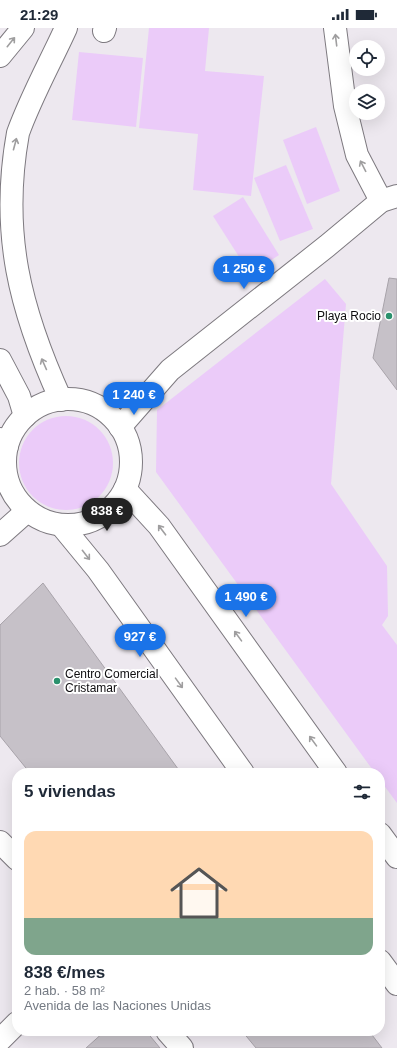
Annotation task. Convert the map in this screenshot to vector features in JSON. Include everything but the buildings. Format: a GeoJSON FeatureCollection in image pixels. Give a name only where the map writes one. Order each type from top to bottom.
{"type":"FeatureCollection","features":[{"type":"Feature","properties":{"kind":"main road"},"geometry":{"type":"LineString","coordinates":[[0,56],[23,28]]}},
{"type":"Feature","properties":{"kind":"main road"},"geometry":{"type":"LineString","coordinates":[[60,400],[25,320],[18,300],[7,257],[4,222],[10,162],[18,134],[33,96],[66,28]]}},
{"type":"Feature","properties":{"kind":"main road"},"geometry":{"type":"LineString","coordinates":[[120,427],[170,370],[389,199],[357,155],[345,106],[335,28]]}},
{"type":"Feature","properties":{"kind":"main road"},"geometry":{"type":"LineString","coordinates":[[0,360],[18,396],[25,416]]}},
{"type":"Feature","properties":{"kind":"main road"},"geometry":{"type":"LineString","coordinates":[[60,400],[85,402],[107,412],[120,427],[128,442],[131,458],[130,474],[125,490],[110,509],[96,519],[79,524],[61,525],[43,520],[27,510],[12,492],[5,470],[3,443],[25,416],[42,405],[60,400]]}},
{"type":"Feature","properties":{"kind":"main road"},"geometry":{"type":"LineString","coordinates":[[125,490],[159,526],[332,768]]}},
{"type":"Feature","properties":{"kind":"main road"},"geometry":{"type":"LineString","coordinates":[[0,535],[27,510]]}},
{"type":"Feature","properties":{"kind":"main road"},"geometry":{"type":"LineString","coordinates":[[61,525],[98,570],[240,768]]}},
{"type":"Feature","properties":{"kind":"main road"},"geometry":{"type":"LineString","coordinates":[[385,841],[397,857]]}},
{"type":"Feature","properties":{"kind":"main road"},"geometry":{"type":"LineString","coordinates":[[0,842],[12,854]]}},
{"type":"Feature","properties":{"kind":"main road"},"geometry":{"type":"LineString","coordinates":[[385,968],[397,984]]}},
{"type":"Feature","properties":{"kind":"main road"},"geometry":{"type":"LineString","coordinates":[[0,1040],[12,1028]]}},
{"type":"Feature","properties":{"kind":"main road"},"geometry":{"type":"LineString","coordinates":[[171,1036],[182,1048]]}},
{"type":"Feature","properties":{"kind":"shaded area"},"geometry":{"type":"Polygon","coordinates":[[[149,28],[209,28],[205,71],[264,76],[251,196],[193,190],[198,134],[139,128],[149,28]]]}},
{"type":"Feature","properties":{"kind":"shaded area"},"geometry":{"type":"Polygon","coordinates":[[[79,52],[143,58],[136,127],[72,120],[79,52]]]}},
{"type":"Feature","properties":{"kind":"shaded area"},"geometry":{"type":"Polygon","coordinates":[[[316,127],[340,191],[307,204],[283,140],[316,127]]]}},
{"type":"Feature","properties":{"kind":"shaded area"},"geometry":{"type":"Polygon","coordinates":[[[286,165],[313,229],[280,241],[254,178],[286,165]]]}},
{"type":"Feature","properties":{"kind":"shaded area"},"geometry":{"type":"Polygon","coordinates":[[[243,197],[279,255],[250,274],[213,216],[243,197]]]}},
{"type":"Feature","properties":{"kind":"shaded area"},"geometry":{"type":"Polygon","coordinates":[[[325,279],[346,304],[331,484],[387,566],[388,616],[382,625],[397,645],[397,803],[385,787],[385,768],[371,768],[156,472],[157,410],[325,279]]]}},
{"type":"Feature","properties":{"kind":"shaded area"},"geometry":{"type":"Polygon","coordinates":[[[66,416],[84,420],[99,430],[109,445],[113,463],[109,481],[99,496],[84,506],[66,510],[48,506],[33,496],[23,481],[19,463],[23,445],[33,430],[48,420],[66,416]]]}},
{"type":"Feature","properties":{"kind":"place","name":"Playa Rocio"},"geometry":{"type":"Point","coordinates":[389,316]}},
{"type":"Feature","properties":{"kind":"place","name":"Centro Comercial Cristamar"},"geometry":{"type":"Point","coordinates":[57,681]}}]}
